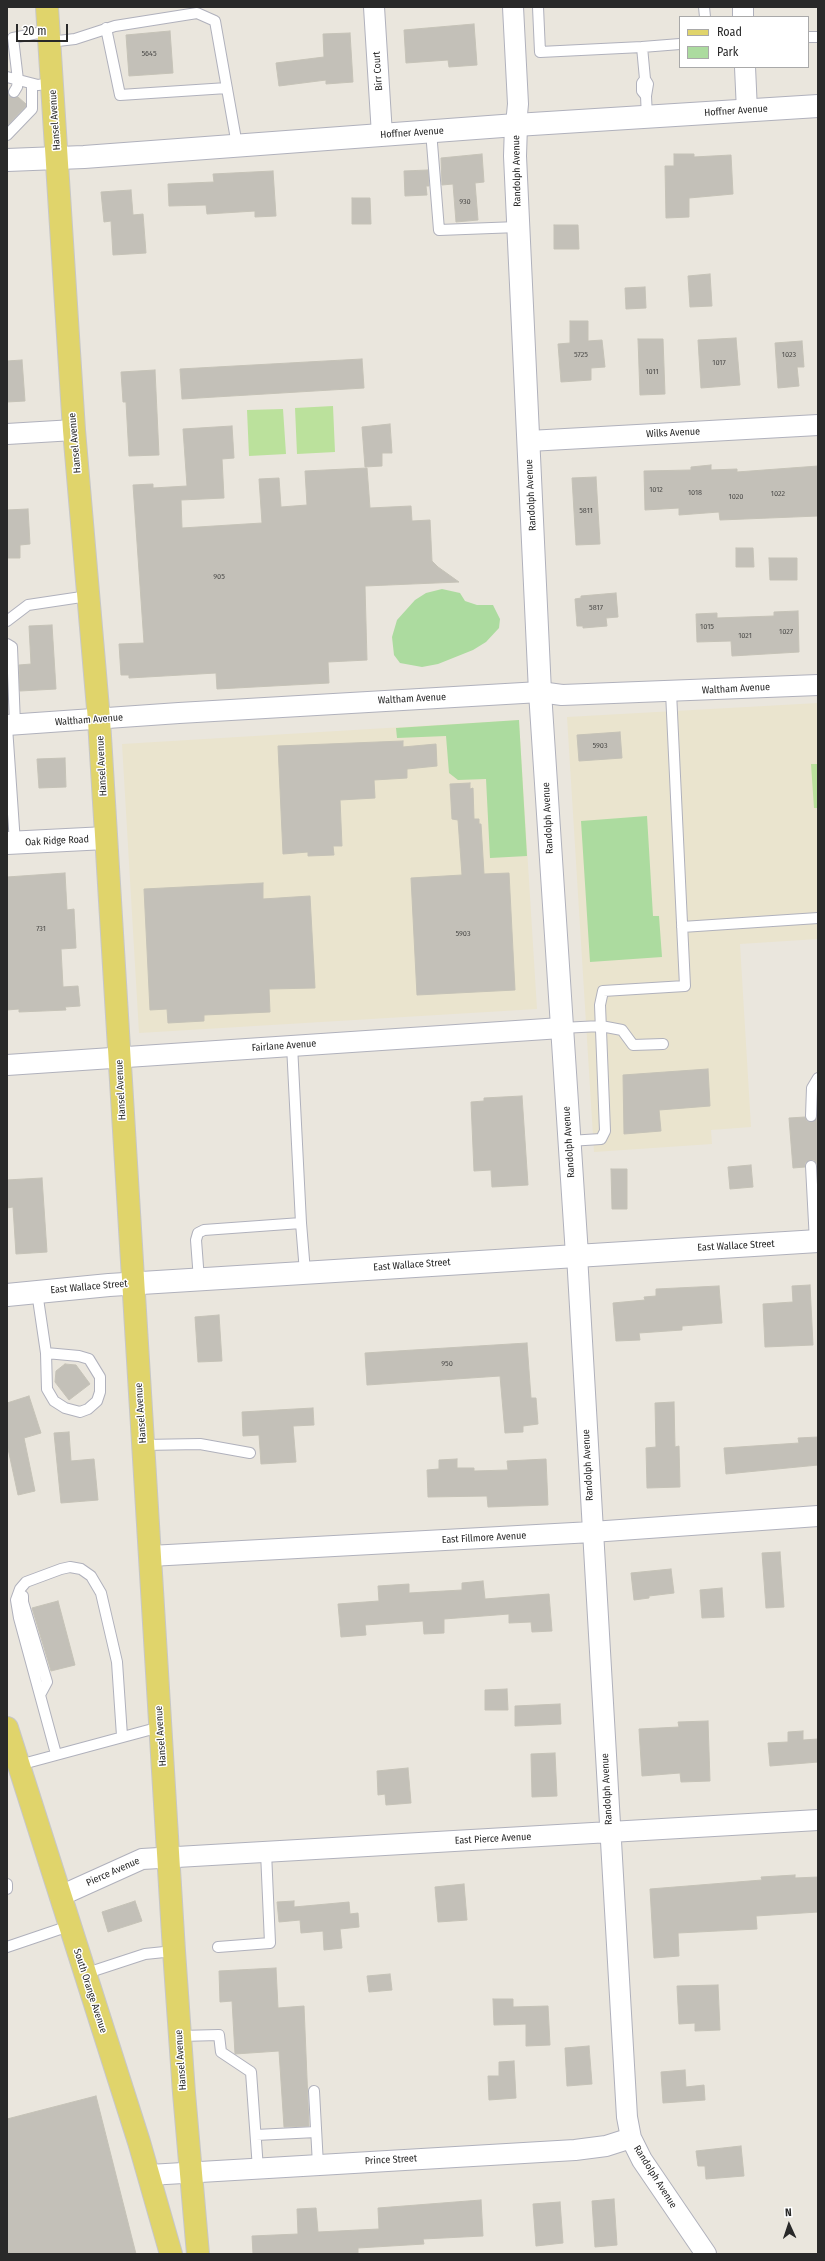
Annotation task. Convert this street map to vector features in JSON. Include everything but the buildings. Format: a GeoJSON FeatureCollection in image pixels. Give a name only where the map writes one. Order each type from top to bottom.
{"type":"FeatureCollection","features":[{"type":"Feature","properties":{"kind":"main road","name":"Hansel Avenue"},"geometry":{"type":"LineString","coordinates":[[46,7],[49,37],[42,83],[57,157],[74,430],[99,720],[132,1284],[174,1951],[192,2173]]}},
{"type":"Feature","properties":{"kind":"main road","name":"South Orange Avenue"},"geometry":{"type":"LineString","coordinates":[[7,1728],[149,2175],[171,2254]]}},
{"type":"Feature","properties":{"kind":"main road"},"geometry":{"type":"LineString","coordinates":[[192,2173],[198,2254]]}},
{"type":"Feature","properties":{"kind":"street","name":"Birr Court"},"geometry":{"type":"LineString","coordinates":[[374,7],[382,135]]}},
{"type":"Feature","properties":{"kind":"street","name":"Randolph Avenue"},"geometry":{"type":"LineString","coordinates":[[513,7],[518,104],[515,156],[540,692],[577,1255],[609,1833],[627,2117],[631,2138],[642,2160],[706,2254]]}},
{"type":"Feature","properties":{"kind":"street"},"geometry":{"type":"LineString","coordinates":[[745,68],[747,111]]}},
{"type":"Feature","properties":{"kind":"street","name":"Hoffner Avenue"},"geometry":{"type":"LineString","coordinates":[[7,160],[516,125],[646,106],[747,111],[818,106]]}},
{"type":"Feature","properties":{"kind":"street","name":"Wilks Avenue"},"geometry":{"type":"LineString","coordinates":[[528,441],[818,425]]}},
{"type":"Feature","properties":{"kind":"street"},"geometry":{"type":"LineString","coordinates":[[7,434],[74,430]]}},
{"type":"Feature","properties":{"kind":"street","name":"Waltham Avenue"},"geometry":{"type":"LineString","coordinates":[[10,726],[187,712],[540,692],[562,696],[818,685]]}},
{"type":"Feature","properties":{"kind":"street","name":"Oak Ridge Road"},"geometry":{"type":"LineString","coordinates":[[11,843],[106,838]]}},
{"type":"Feature","properties":{"kind":"street","name":"Fairlane Avenue"},"geometry":{"type":"LineString","coordinates":[[7,1065],[119,1056],[561,1028]]}},
{"type":"Feature","properties":{"kind":"street","name":"East Wallace Street"},"geometry":{"type":"LineString","coordinates":[[7,1295],[132,1284],[305,1272],[816,1242]]}},
{"type":"Feature","properties":{"kind":"street","name":"East Fillmore Avenue"},"geometry":{"type":"LineString","coordinates":[[150,1556],[592,1532],[818,1516]]}},
{"type":"Feature","properties":{"kind":"street","name":"East Pierce Avenue"},"geometry":{"type":"LineString","coordinates":[[168,1857],[818,1820]]}},
{"type":"Feature","properties":{"kind":"street","name":"Pierce Avenue"},"geometry":{"type":"LineString","coordinates":[[60,1896],[142,1859],[168,1857]]}},
{"type":"Feature","properties":{"kind":"street","name":"Prince Street"},"geometry":{"type":"LineString","coordinates":[[149,2175],[575,2150],[606,2146],[631,2138]]}},
{"type":"Feature","properties":{"kind":"lane"},"geometry":{"type":"LineString","coordinates":[[538,7],[540,52],[679,44]]}},
{"type":"Feature","properties":{"kind":"lane"},"geometry":{"type":"LineString","coordinates":[[14,92],[17,88],[18,80],[13,38],[49,37],[75,39],[106,28],[197,13],[215,21],[236,145]]}},
{"type":"Feature","properties":{"kind":"lane"},"geometry":{"type":"LineString","coordinates":[[106,28],[120,95],[227,88]]}},
{"type":"Feature","properties":{"kind":"lane"},"geometry":{"type":"LineString","coordinates":[[642,47],[645,79],[648,84],[646,106]]}},
{"type":"Feature","properties":{"kind":"lane"},"geometry":{"type":"LineString","coordinates":[[7,77],[42,83],[32,108],[7,135]]}},
{"type":"Feature","properties":{"kind":"lane"},"geometry":{"type":"LineString","coordinates":[[431,131],[439,230],[518,227]]}},
{"type":"Feature","properties":{"kind":"lane"},"geometry":{"type":"LineString","coordinates":[[7,621],[28,605],[88,596]]}},
{"type":"Feature","properties":{"kind":"lane"},"geometry":{"type":"LineString","coordinates":[[7,644],[12,647],[10,726],[11,843]]}},
{"type":"Feature","properties":{"kind":"lane"},"geometry":{"type":"LineString","coordinates":[[569,1141],[591,1141],[601,1139],[605,1131],[600,1005],[603,991],[685,986],[671,692]]}},
{"type":"Feature","properties":{"kind":"lane"},"geometry":{"type":"LineString","coordinates":[[682,927],[818,918]]}},
{"type":"Feature","properties":{"kind":"lane"},"geometry":{"type":"LineString","coordinates":[[561,1028],[601,1026],[622,1030],[633,1045],[663,1044]]}},
{"type":"Feature","properties":{"kind":"lane"},"geometry":{"type":"LineString","coordinates":[[292,1045],[301,1224],[305,1272]]}},
{"type":"Feature","properties":{"kind":"lane"},"geometry":{"type":"LineString","coordinates":[[811,1116],[812,1088],[818,1078]]}},
{"type":"Feature","properties":{"kind":"lane"},"geometry":{"type":"LineString","coordinates":[[811,1166],[816,1242]]}},
{"type":"Feature","properties":{"kind":"lane"},"geometry":{"type":"LineString","coordinates":[[198,1280],[196,1240],[198,1233],[204,1230],[301,1224]]}},
{"type":"Feature","properties":{"kind":"lane"},"geometry":{"type":"LineString","coordinates":[[37,1292],[46,1353],[47,1389],[54,1401],[65,1408],[80,1412],[88,1409],[97,1401],[100,1377],[89,1359],[79,1356],[46,1353]]}},
{"type":"Feature","properties":{"kind":"lane"},"geometry":{"type":"LineString","coordinates":[[143,1445],[200,1444],[250,1454]]}},
{"type":"Feature","properties":{"kind":"lane"},"geometry":{"type":"LineString","coordinates":[[56,1754],[19,1618],[16,1600],[20,1589],[32,1578],[47,1573],[70,1567],[81,1570],[91,1576],[101,1593],[117,1662],[122,1736]]}},
{"type":"Feature","properties":{"kind":"lane"},"geometry":{"type":"LineString","coordinates":[[19,1765],[160,1727]]}},
{"type":"Feature","properties":{"kind":"lane"},"geometry":{"type":"LineString","coordinates":[[218,1947],[270,1943],[266,1852]]}},
{"type":"Feature","properties":{"kind":"lane"},"geometry":{"type":"LineString","coordinates":[[7,1947],[69,1926]]}},
{"type":"Feature","properties":{"kind":"lane"},"geometry":{"type":"LineString","coordinates":[[84,1974],[145,1954],[174,1951]]}},
{"type":"Feature","properties":{"kind":"lane"},"geometry":{"type":"LineString","coordinates":[[180,2036],[219,2035],[221,2052],[251,2072],[258,2168]]}},
{"type":"Feature","properties":{"kind":"lane"},"geometry":{"type":"LineString","coordinates":[[314,2091],[318,2164]]}},
{"type":"Feature","properties":{"kind":"lane"},"geometry":{"type":"LineString","coordinates":[[256,2135],[316,2132]]}},
{"type":"Feature","properties":{"kind":"shaded area"},"geometry":{"type":"Polygon","coordinates":[[[818,703],[818,939],[740,944],[751,1127],[711,1130],[712,1144],[594,1152],[567,717],[818,703]]]}},
{"type":"Feature","properties":{"kind":"shaded area"},"geometry":{"type":"Polygon","coordinates":[[[519,720],[537,1009],[139,1033],[122,744],[519,720]]]}},
{"type":"Feature","properties":{"kind":"green space"},"geometry":{"type":"Polygon","coordinates":[[[333,406],[335,452],[297,454],[295,408],[333,406]]]}},
{"type":"Feature","properties":{"kind":"green space"},"geometry":{"type":"Polygon","coordinates":[[[283,409],[286,454],[249,456],[247,410],[283,409]]]}},
{"type":"Feature","properties":{"kind":"green space"},"geometry":{"type":"Polygon","coordinates":[[[442,589],[460,593],[465,601],[477,605],[493,605],[500,619],[499,628],[486,642],[473,650],[438,664],[422,667],[400,663],[394,655],[392,637],[397,620],[415,600],[426,593],[442,589]]]}},
{"type":"Feature","properties":{"kind":"green space"},"geometry":{"type":"Polygon","coordinates":[[[519,720],[527,856],[490,858],[486,779],[458,780],[449,773],[446,736],[397,738],[396,728],[519,720]]]}},
{"type":"Feature","properties":{"kind":"green space"},"geometry":{"type":"Polygon","coordinates":[[[811,764],[818,764],[818,808],[814,808],[811,764]]]}},
{"type":"Feature","properties":{"kind":"green space"},"geometry":{"type":"Polygon","coordinates":[[[647,816],[653,916],[659,916],[662,957],[590,962],[581,821],[647,816]]]}}]}
